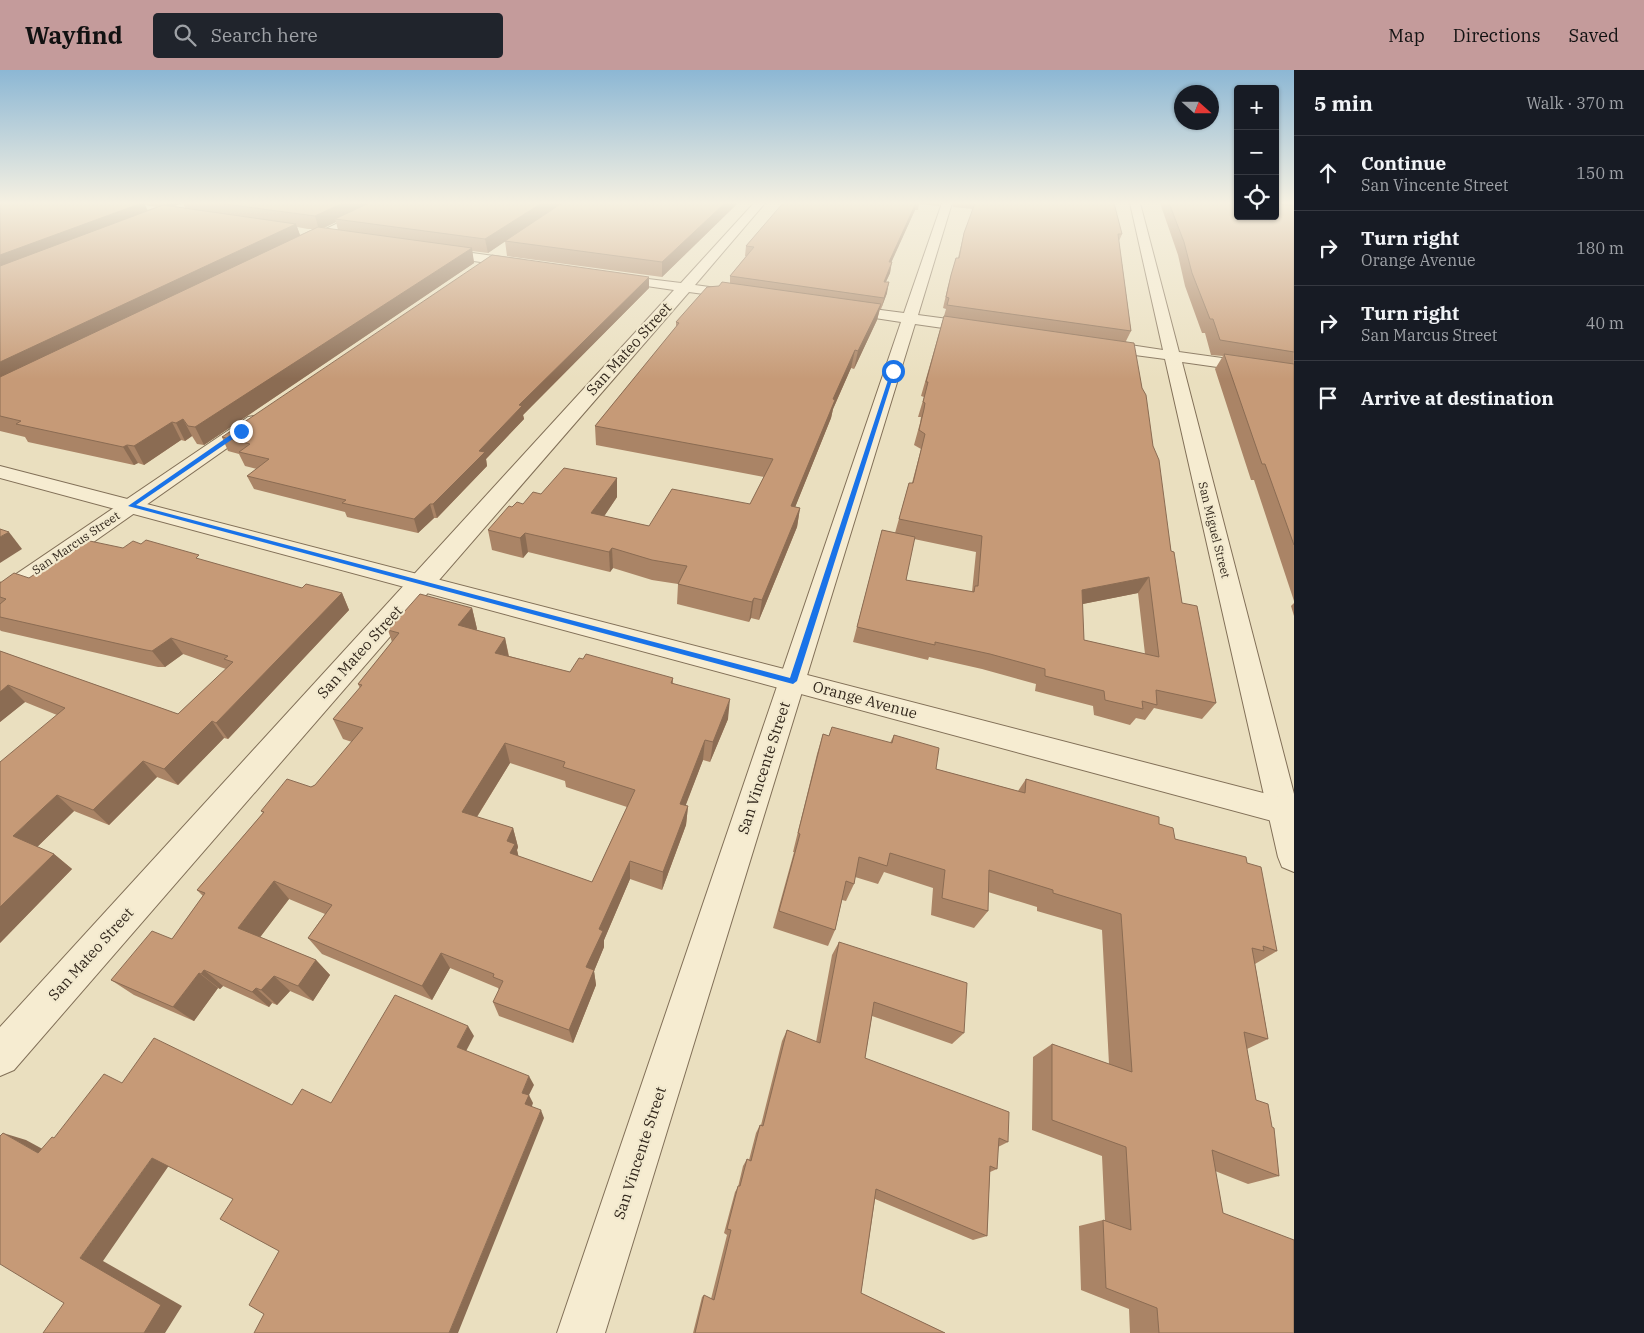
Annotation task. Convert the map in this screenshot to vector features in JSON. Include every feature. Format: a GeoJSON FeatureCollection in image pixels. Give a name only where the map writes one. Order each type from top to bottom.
{"type":"FeatureCollection","features":[{"type":"Feature","properties":{"kind":"street"},"geometry":{"type":"LineString","coordinates":[[471,272],[487,262]]}},
{"type":"Feature","properties":{"kind":"street"},"geometry":{"type":"LineString","coordinates":[[505,262],[537,266]]}},
{"type":"Feature","properties":{"kind":"street","name":"San Mateo Street"},"geometry":{"type":"LineString","coordinates":[[0,1056],[707,262]]}},
{"type":"Feature","properties":{"kind":"street","name":"San Vincente Street"},"geometry":{"type":"LineString","coordinates":[[581,1333],[928,262]]}},
{"type":"Feature","properties":{"kind":"street","name":"San Miguel Street"},"geometry":{"type":"LineString","coordinates":[[1149,262],[1288,812],[1294,856]]}},
{"type":"Feature","properties":{"kind":"street"},"geometry":{"type":"LineString","coordinates":[[594,274],[756,297]]}},
{"type":"Feature","properties":{"kind":"street"},"geometry":{"type":"LineString","coordinates":[[826,307],[991,330]]}},
{"type":"Feature","properties":{"kind":"street"},"geometry":{"type":"LineString","coordinates":[[1086,344],[1294,373]]}},
{"type":"Feature","properties":{"kind":"street","name":"San Marcus Street"},"geometry":{"type":"LineString","coordinates":[[0,596],[265,414]]}},
{"type":"Feature","properties":{"kind":"street","name":"Orange Avenue"},"geometry":{"type":"LineString","coordinates":[[0,472],[1288,812]]}},
{"type":"Feature","properties":{"kind":"building"},"geometry":{"type":"Polygon","coordinates":[[[11,262],[215,262],[0,362],[0,266],[11,262]]]}},
{"type":"Feature","properties":{"kind":"building"},"geometry":{"type":"Polygon","coordinates":[[[244,262],[450,262],[195,427],[188,426],[183,419],[176,423],[172,422],[134,446],[127,445],[123,447],[16,424],[21,421],[0,416],[0,377],[244,262]]]}},
{"type":"Feature","properties":{"kind":"building"},"geometry":{"type":"Polygon","coordinates":[[[482,262],[542,262],[649,277],[519,405],[522,406],[479,451],[485,452],[433,504],[430,504],[414,519],[342,503],[346,500],[247,476],[269,459],[239,452],[250,444],[222,437],[482,262]]]}},
{"type":"Feature","properties":{"kind":"building"},"geometry":{"type":"Polygon","coordinates":[[[742,262],[892,262],[884,282],[889,282],[884,298],[730,276],[742,262]]]}},
{"type":"Feature","properties":{"kind":"building"},"geometry":{"type":"Polygon","coordinates":[[[955,262],[1122,262],[1131,331],[947,305],[949,298],[946,297],[955,262]]]}},
{"type":"Feature","properties":{"kind":"building"},"geometry":{"type":"Polygon","coordinates":[[[1189,262],[1294,262],[1294,352],[1220,340],[1213,319],[1210,319],[1189,262]]]}},
{"type":"Feature","properties":{"kind":"building"},"geometry":{"type":"Polygon","coordinates":[[[722,282],[881,304],[858,351],[855,350],[833,399],[835,400],[791,506],[800,508],[762,600],[754,598],[752,602],[678,584],[687,566],[652,560],[612,548],[609,552],[525,533],[520,538],[488,530],[509,506],[512,507],[517,502],[523,504],[533,492],[541,494],[564,468],[617,478],[591,513],[649,526],[672,489],[750,504],[773,459],[595,426],[679,323],[676,322],[707,287],[719,286],[722,282]]]}},
{"type":"Feature","properties":{"kind":"building"},"geometry":{"type":"Polygon","coordinates":[[[944,316],[1134,343],[1142,388],[1146,395],[1153,446],[1159,460],[1171,551],[1174,552],[1182,603],[1197,606],[1216,703],[1156,690],[1157,705],[1142,701],[1143,709],[1105,700],[1104,691],[1045,676],[1045,669],[990,654],[935,642],[935,645],[857,627],[882,530],[915,537],[906,580],[974,592],[975,586],[978,586],[982,536],[899,519],[909,483],[913,483],[925,434],[919,430],[925,403],[923,402],[928,382],[926,382],[944,316]],[[1149,577],[1082,590],[1084,640],[1159,657],[1149,577]]]}},
{"type":"Feature","properties":{"kind":"building"},"geometry":{"type":"Polygon","coordinates":[[[1224,354],[1294,364],[1294,545],[1265,464],[1262,464],[1224,354]]]}},
{"type":"Feature","properties":{"kind":"building"},"geometry":{"type":"Polygon","coordinates":[[[0,529],[9,532],[0,537],[0,529]]]}},
{"type":"Feature","properties":{"kind":"building"},"geometry":{"type":"Polygon","coordinates":[[[85,540],[123,548],[133,541],[141,544],[146,540],[199,555],[196,558],[302,588],[306,584],[342,593],[216,723],[212,721],[164,769],[143,761],[93,810],[57,795],[13,836],[54,854],[0,907],[0,762],[65,708],[8,685],[0,692],[0,651],[178,714],[233,662],[224,659],[228,656],[171,638],[152,651],[0,617],[0,604],[6,599],[0,597],[0,583],[14,573],[29,578],[85,540]]]}},
{"type":"Feature","properties":{"kind":"building"},"geometry":{"type":"Polygon","coordinates":[[[420,594],[472,608],[458,625],[505,638],[495,653],[570,672],[579,658],[583,659],[586,654],[673,678],[671,683],[730,699],[713,742],[705,740],[680,804],[688,806],[663,872],[630,861],[599,929],[603,931],[586,967],[594,970],[569,1030],[493,1002],[503,981],[493,977],[494,974],[441,953],[422,986],[308,938],[332,905],[274,881],[238,928],[316,960],[298,986],[274,976],[261,990],[256,988],[252,992],[204,970],[201,974],[199,973],[173,1007],[111,980],[152,931],[172,939],[205,893],[197,890],[264,812],[261,811],[287,779],[311,787],[315,785],[363,728],[333,719],[362,685],[358,684],[399,633],[388,630],[420,594]],[[505,743],[462,812],[513,828],[507,841],[515,844],[510,853],[592,882],[635,790],[563,767],[565,762],[505,743]]]}},
{"type":"Feature","properties":{"kind":"building"},"geometry":{"type":"Polygon","coordinates":[[[832,727],[892,743],[894,735],[939,748],[936,769],[1025,793],[1026,779],[1159,817],[1159,824],[1173,828],[1175,839],[1246,857],[1247,863],[1261,867],[1277,951],[1263,946],[1264,951],[1252,948],[1268,1039],[1244,1032],[1256,1100],[1268,1104],[1272,1127],[1274,1128],[1279,1176],[1212,1150],[1223,1213],[1294,1240],[1294,1333],[1159,1333],[1157,1308],[1106,1288],[1103,1220],[1131,1230],[1126,1147],[1052,1120],[1052,1044],[1132,1072],[1121,914],[1053,893],[1053,890],[989,870],[988,911],[942,898],[945,870],[890,853],[887,866],[859,857],[854,884],[846,881],[835,930],[779,911],[800,834],[798,833],[823,734],[829,736],[832,727]]]}},
{"type":"Feature","properties":{"kind":"building"},"geometry":{"type":"Polygon","coordinates":[[[839,942],[967,983],[964,1033],[874,1002],[865,1058],[1009,1112],[1008,1142],[999,1138],[997,1169],[990,1166],[987,1236],[876,1189],[861,1293],[945,1333],[695,1333],[704,1295],[714,1300],[731,1230],[727,1229],[738,1186],[740,1186],[747,1159],[751,1161],[760,1125],[763,1126],[787,1030],[820,1043],[839,942]]]}},
{"type":"Feature","properties":{"kind":"building"},"geometry":{"type":"Polygon","coordinates":[[[395,995],[468,1026],[457,1047],[529,1076],[522,1093],[529,1095],[525,1104],[541,1110],[449,1333],[254,1333],[264,1314],[249,1305],[279,1251],[220,1219],[233,1199],[152,1158],[80,1258],[161,1305],[144,1333],[43,1333],[64,1303],[0,1264],[0,1136],[3,1133],[38,1153],[52,1137],[54,1138],[104,1074],[122,1083],[154,1038],[292,1105],[302,1089],[331,1103],[395,995]]]}},
{"type":"Feature","properties":{"kind":"route"},"geometry":{"type":"LineString","coordinates":[[241,431],[131,506],[793,681],[893,371]]}}]}
